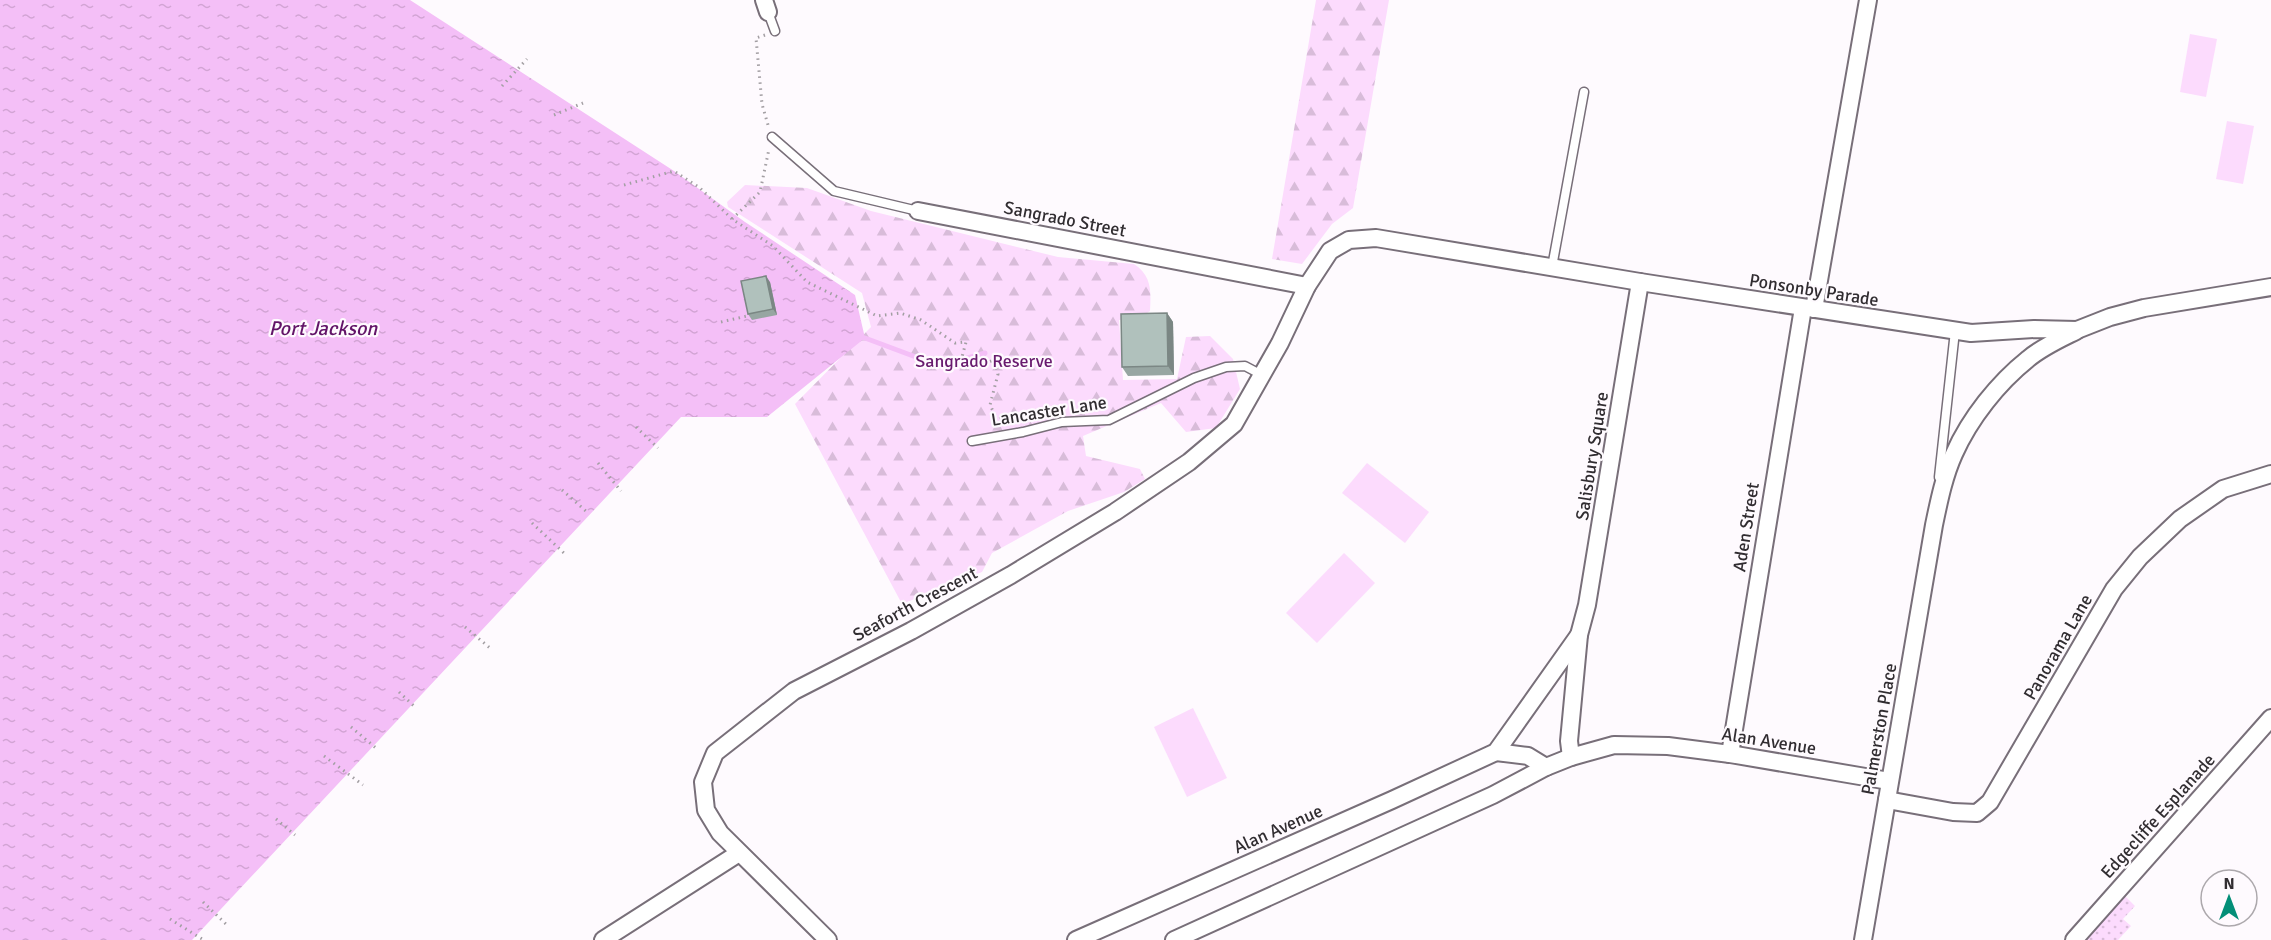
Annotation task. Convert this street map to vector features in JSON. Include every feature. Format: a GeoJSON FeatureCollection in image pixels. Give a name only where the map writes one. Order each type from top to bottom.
{"type":"FeatureCollection","features":[{"type":"Feature","properties":{"kind":"street","name":"Aden Street"},"geometry":{"type":"LineString","coordinates":[[1730,754],[1809,308],[1868,0]]}},
{"type":"Feature","properties":{"kind":"street","name":"Sangrado Street"},"geometry":{"type":"LineString","coordinates":[[918,211],[1307,286]]}},
{"type":"Feature","properties":{"kind":"street","name":"Ponsonby Parade"},"geometry":{"type":"LineString","coordinates":[[1307,286],[1330,251],[1349,240],[1376,238],[1640,282],[1971,333],[2034,329],[2077,330],[2110,317],[2144,308],[2271,287]]}},
{"type":"Feature","properties":{"kind":"street","name":"Salisbury Square"},"geometry":{"type":"LineString","coordinates":[[1579,635],[1587,605],[1640,282]]}},
{"type":"Feature","properties":{"kind":"street","name":"Seaforth Crescent"},"geometry":{"type":"LineString","coordinates":[[828,940],[720,833],[706,810],[703,782],[715,753],[794,691],[1011,575],[1115,512],[1188,462],[1234,424],[1262,375],[1307,286]]}},
{"type":"Feature","properties":{"kind":"street","name":"Palmerston Place"},"geometry":{"type":"LineString","coordinates":[[1863,940],[1889,781],[1943,483],[1954,454],[1984,405],[2008,377],[2029,357],[2077,330]]}},
{"type":"Feature","properties":{"kind":"street","name":"Panorama Lane"},"geometry":{"type":"LineString","coordinates":[[1887,801],[1953,812],[1977,813],[1990,802],[2115,589],[2140,556],[2180,519],[2223,489],[2271,474]]}},
{"type":"Feature","properties":{"kind":"street","name":"Alan Avenue"},"geometry":{"type":"LineString","coordinates":[[1076,940],[1392,801],[1496,752],[1579,635]]}},
{"type":"Feature","properties":{"kind":"street"},"geometry":{"type":"LineString","coordinates":[[1570,757],[1579,635]]}},
{"type":"Feature","properties":{"kind":"street","name":"Edgecliffe Esplanade"},"geometry":{"type":"LineString","coordinates":[[2074,940],[2271,718]]}},
{"type":"Feature","properties":{"kind":"street","name":"Alan Avenue"},"geometry":{"type":"LineString","coordinates":[[1174,940],[1492,795],[1546,767],[1570,757],[1614,745],[1668,746],[1730,754],[1889,781]]}},
{"type":"Feature","properties":{"kind":"street"},"geometry":{"type":"LineString","coordinates":[[1496,752],[1528,756],[1546,767]]}},
{"type":"Feature","properties":{"kind":"street"},"geometry":{"type":"LineString","coordinates":[[603,940],[739,852]]}},
{"type":"Feature","properties":{"kind":"lane"},"geometry":{"type":"LineString","coordinates":[[766,6],[775,31]]}},
{"type":"Feature","properties":{"kind":"lane"},"geometry":{"type":"LineString","coordinates":[[1552,267],[1584,92]]}},
{"type":"Feature","properties":{"kind":"lane","name":"Sangrado Street"},"geometry":{"type":"LineString","coordinates":[[772,137],[834,191],[918,211]]}},
{"type":"Feature","properties":{"kind":"lane","name":"Palmerston Place"},"geometry":{"type":"LineString","coordinates":[[1934,525],[1955,331]]}},
{"type":"Feature","properties":{"kind":"lane","name":"Lancaster Lane"},"geometry":{"type":"LineString","coordinates":[[972,441],[1062,422],[1109,420],[1194,378],[1226,367],[1245,366],[1262,375]]}},
{"type":"Feature","properties":{"kind":"path"},"geometry":{"type":"LineString","coordinates":[[732,219],[760,192],[772,137],[762,104],[756,38],[775,31]]}},
{"type":"Feature","properties":{"kind":"path"},"geometry":{"type":"LineString","coordinates":[[502,86],[527,59]]}},
{"type":"Feature","properties":{"kind":"path"},"geometry":{"type":"LineString","coordinates":[[554,115],[583,103]]}},
{"type":"Feature","properties":{"kind":"path"},"geometry":{"type":"LineString","coordinates":[[624,185],[674,171],[700,189],[732,219],[773,246],[807,282],[877,316],[900,313],[921,320],[955,343],[966,342],[962,357],[978,368],[993,360],[998,374],[990,405],[995,415],[1010,420],[1023,432]]}},
{"type":"Feature","properties":{"kind":"path"},"geometry":{"type":"LineString","coordinates":[[721,322],[747,316]]}},
{"type":"Feature","properties":{"kind":"path"},"geometry":{"type":"LineString","coordinates":[[636,427],[658,448]]}},
{"type":"Feature","properties":{"kind":"path"},"geometry":{"type":"LineString","coordinates":[[598,463],[621,491]]}},
{"type":"Feature","properties":{"kind":"path"},"geometry":{"type":"LineString","coordinates":[[562,490],[587,512]]}},
{"type":"Feature","properties":{"kind":"path"},"geometry":{"type":"LineString","coordinates":[[532,523],[565,554]]}},
{"type":"Feature","properties":{"kind":"path"},"geometry":{"type":"LineString","coordinates":[[465,627],[490,648]]}},
{"type":"Feature","properties":{"kind":"path"},"geometry":{"type":"LineString","coordinates":[[399,692],[414,706]]}},
{"type":"Feature","properties":{"kind":"path"},"geometry":{"type":"LineString","coordinates":[[351,727],[376,748]]}},
{"type":"Feature","properties":{"kind":"path"},"geometry":{"type":"LineString","coordinates":[[324,756],[363,785]]}},
{"type":"Feature","properties":{"kind":"path"},"geometry":{"type":"LineString","coordinates":[[276,819],[295,835]]}},
{"type":"Feature","properties":{"kind":"path"},"geometry":{"type":"LineString","coordinates":[[203,902],[228,926]]}},
{"type":"Feature","properties":{"kind":"path"},"geometry":{"type":"LineString","coordinates":[[170,919],[202,939]]}},
{"type":"Feature","properties":{"kind":"green space"},"geometry":{"type":"Polygon","coordinates":[[[1316,0],[1389,0],[1353,208],[1332,224],[1302,264],[1272,259],[1316,0]]]}},
{"type":"Feature","properties":{"kind":"green space"},"geometry":{"type":"Polygon","coordinates":[[[2190,34],[2217,39],[2206,97],[2180,92],[2190,34]]]}},
{"type":"Feature","properties":{"kind":"green space"},"geometry":{"type":"Polygon","coordinates":[[[2227,121],[2254,126],[2243,184],[2216,179],[2227,121]]]}},
{"type":"Feature","properties":{"kind":"green space","name":"Sangrado Reserve"},"geometry":{"type":"Polygon","coordinates":[[[745,185],[807,188],[871,211],[1058,257],[1134,264],[1144,274],[1149,284],[1150,311],[1140,318],[1119,320],[1123,380],[1177,379],[1186,337],[1210,336],[1233,359],[1240,389],[1216,428],[1186,432],[1161,403],[1083,436],[1086,456],[1140,469],[1145,479],[1124,492],[1068,511],[992,553],[982,572],[902,604],[795,404],[871,327],[862,293],[728,207],[727,202],[745,185]]]}},
{"type":"Feature","properties":{"kind":"green space"},"geometry":{"type":"Polygon","coordinates":[[[1367,463],[1429,512],[1405,543],[1342,493],[1367,463]]]}},
{"type":"Feature","properties":{"kind":"green space"},"geometry":{"type":"Polygon","coordinates":[[[1344,553],[1375,583],[1317,643],[1286,613],[1344,553]]]}},
{"type":"Feature","properties":{"kind":"green space"},"geometry":{"type":"Polygon","coordinates":[[[1193,708],[1227,778],[1187,797],[1154,727],[1193,708]]]}},
{"type":"Feature","properties":{"kind":"green space"},"geometry":{"type":"Polygon","coordinates":[[[2124,895],[2135,906],[2123,919],[2131,926],[2118,940],[2083,940],[2124,895]]]}},
{"type":"Feature","properties":{"kind":"water","name":"Port Jackson"},"geometry":{"type":"Polygon","coordinates":[[[0,0],[410,0],[674,171],[745,222],[855,295],[865,338],[767,417],[681,417],[192,940],[0,940],[0,0]]]}},
{"type":"Feature","properties":{"kind":"building"},"geometry":{"type":"Polygon","coordinates":[[[766,276],[773,309],[748,314],[741,281],[766,276]]]}},
{"type":"Feature","properties":{"kind":"building"},"geometry":{"type":"Polygon","coordinates":[[[1167,313],[1168,366],[1122,367],[1121,314],[1167,313]]]}},
{"type":"Feature","properties":{"kind":"waterway"},"geometry":{"type":"LineString","coordinates":[[865,338],[940,366],[985,353]]}}]}
